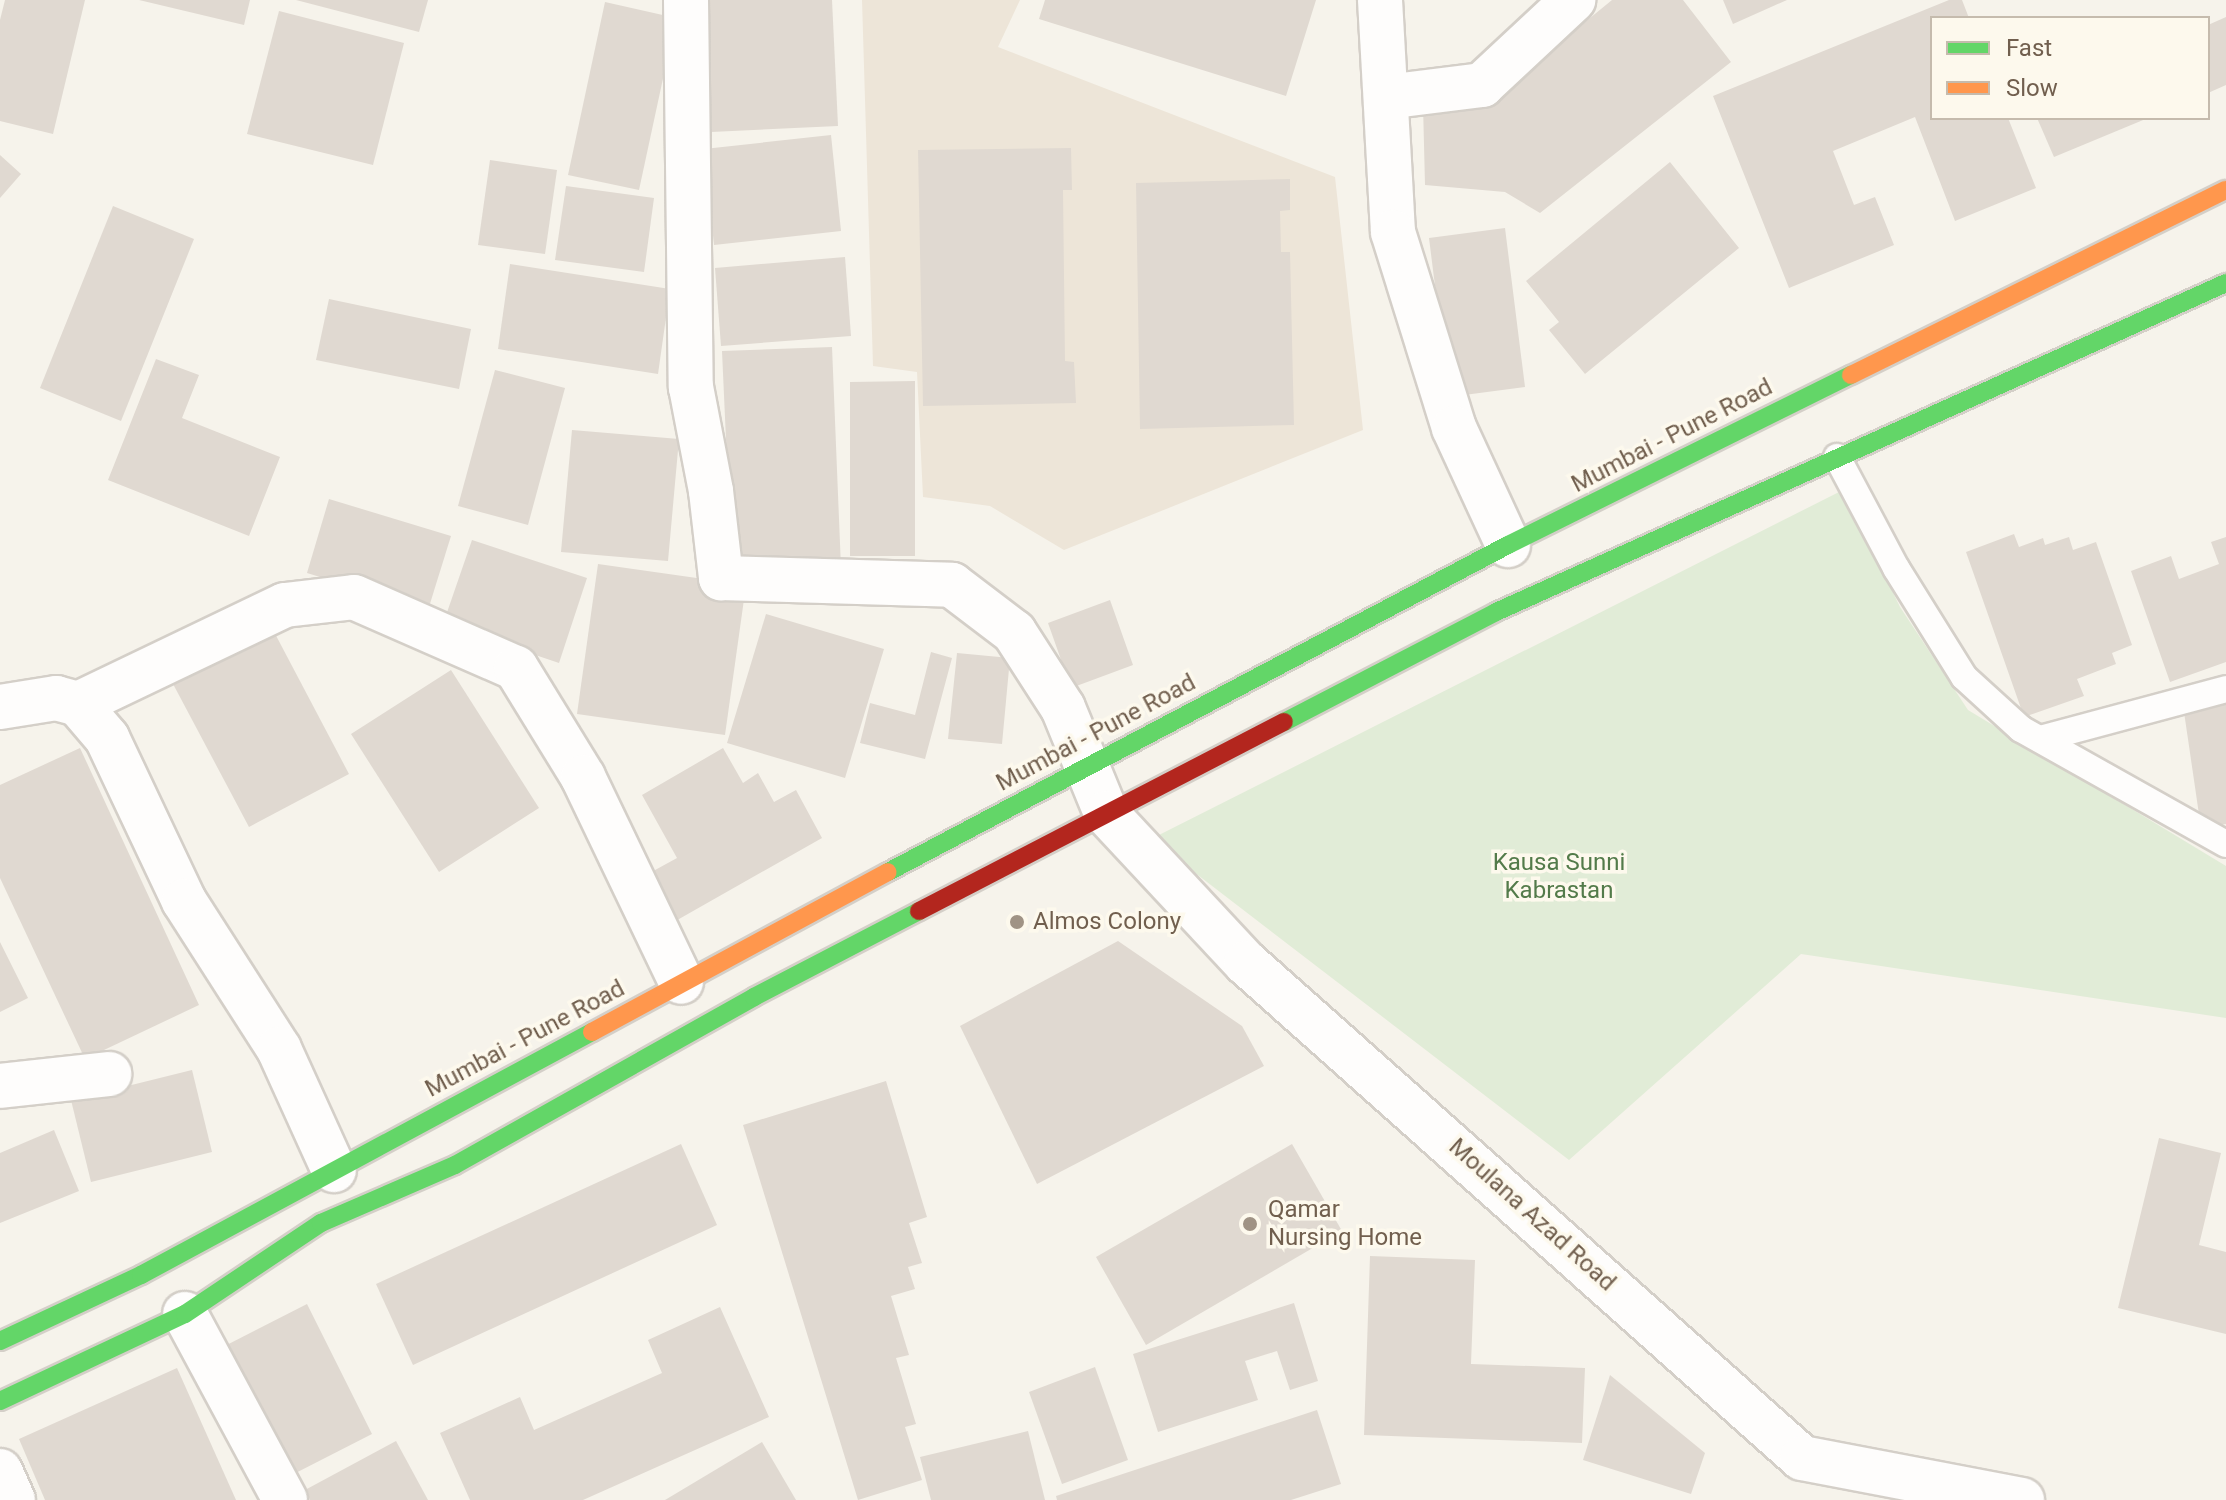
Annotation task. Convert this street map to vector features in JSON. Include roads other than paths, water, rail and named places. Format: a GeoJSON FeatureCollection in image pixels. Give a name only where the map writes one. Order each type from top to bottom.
{"type":"FeatureCollection","features":[{"type":"Feature","properties":{"kind":"main road","name":"Mumbai - Pune Road"},"geometry":{"type":"LineString","coordinates":[[0,1341],[141,1275],[1086,765],[1508,545],[2226,190]]}},
{"type":"Feature","properties":{"kind":"main road"},"geometry":{"type":"LineString","coordinates":[[0,1401],[185,1314],[321,1223],[455,1165],[754,997],[1496,612],[2226,283]]}},
{"type":"Feature","properties":{"kind":"street"},"geometry":{"type":"LineString","coordinates":[[686,0],[691,387],[711,491],[721,578],[952,585],[1014,632],[1063,708],[1106,813]]}},
{"type":"Feature","properties":{"kind":"street"},"geometry":{"type":"LineString","coordinates":[[1380,0],[1393,232],[1454,428],[1508,545]]}},
{"type":"Feature","properties":{"kind":"street"},"geometry":{"type":"LineString","coordinates":[[1386,97],[1482,85],[1573,0]]}},
{"type":"Feature","properties":{"kind":"street"},"geometry":{"type":"LineString","coordinates":[[78,704],[285,605],[354,597],[516,668],[583,777],[681,982]]}},
{"type":"Feature","properties":{"kind":"street"},"geometry":{"type":"LineString","coordinates":[[0,707],[56,698],[78,704],[107,738],[184,901],[279,1049],[334,1170]]}},
{"type":"Feature","properties":{"kind":"street","name":"Moulana Azad Road"},"geometry":{"type":"LineString","coordinates":[[1106,813],[1246,963],[1802,1458],[2022,1500]]}},
{"type":"Feature","properties":{"kind":"street"},"geometry":{"type":"LineString","coordinates":[[0,1086],[109,1074]]}},
{"type":"Feature","properties":{"kind":"street"},"geometry":{"type":"LineString","coordinates":[[185,1314],[285,1500]]}},
{"type":"Feature","properties":{"kind":"street"},"geometry":{"type":"LineString","coordinates":[[0,1471],[13,1500]]}},
{"type":"Feature","properties":{"kind":"lane"},"geometry":{"type":"LineString","coordinates":[[1837,457],[1896,568],[1964,677],[2021,729],[2226,844]]}},
{"type":"Feature","properties":{"kind":"lane"},"geometry":{"type":"LineString","coordinates":[[2040,739],[2226,689]]}},
{"type":"Feature","properties":{"kind":"place","name":"Almos Colony"},"geometry":{"type":"Point","coordinates":[1017,922]}},
{"type":"Feature","properties":{"kind":"place","name":"Qamar Nursing Home"},"geometry":{"type":"Point","coordinates":[1250,1224]}},
{"type":"Feature","properties":{"kind":"park label","name":"Kausa Sunni Kabrastan"},"geometry":{"type":"Point","coordinates":[1559,877]}}]}
